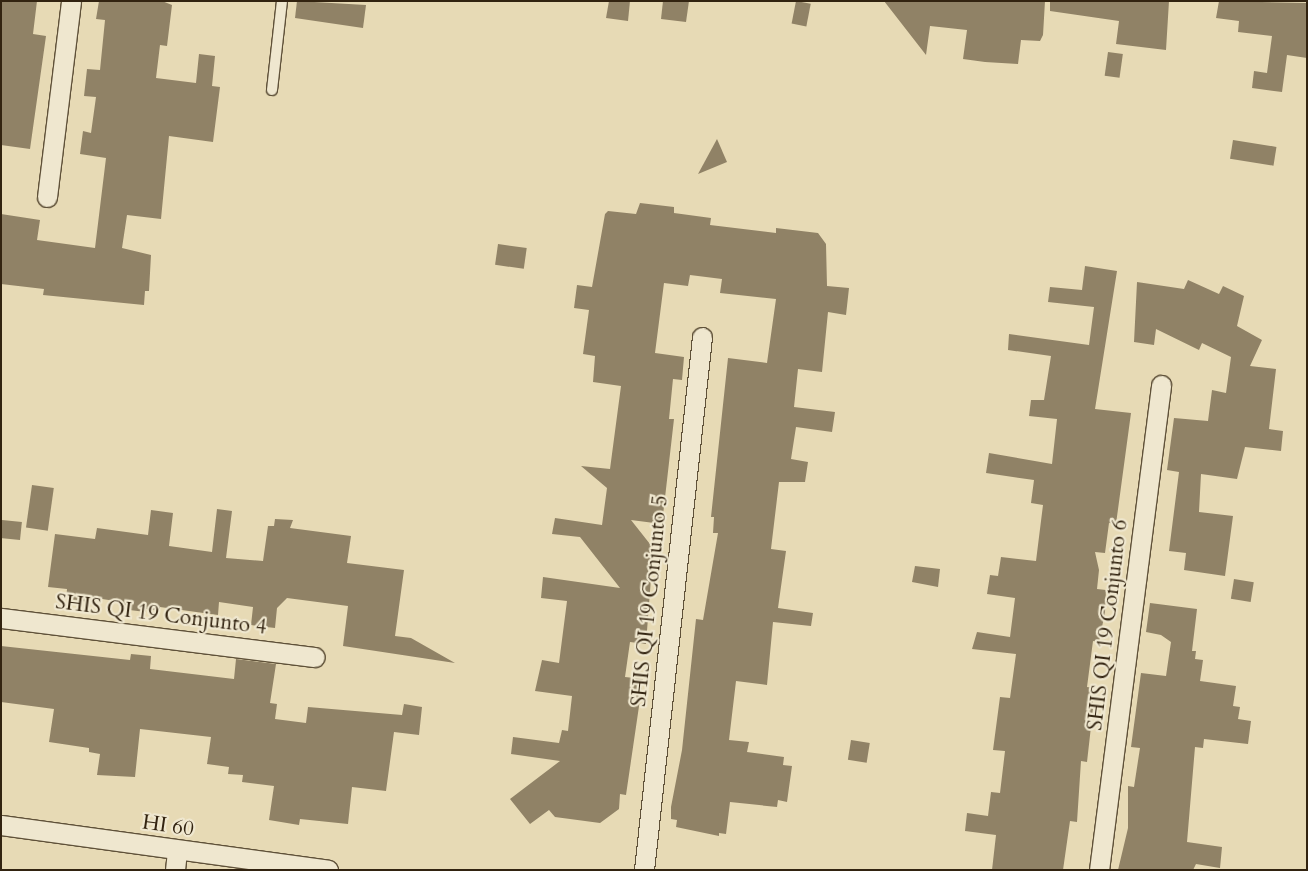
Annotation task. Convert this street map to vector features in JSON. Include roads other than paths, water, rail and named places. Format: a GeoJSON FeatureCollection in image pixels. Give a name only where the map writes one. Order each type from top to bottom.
{"type":"FeatureCollection","features":[{"type":"Feature","properties":{"kind":"street"},"geometry":{"type":"LineString","coordinates":[[46,197],[72,1]]}},
{"type":"Feature","properties":{"kind":"street","name":"SHIS QI 19 Conjunto 5"},"geometry":{"type":"LineString","coordinates":[[644,870],[702,337]]}},
{"type":"Feature","properties":{"kind":"street","name":"SHIS QI 19 Conjunto 6"},"geometry":{"type":"LineString","coordinates":[[1099,870],[1161,385]]}},
{"type":"Feature","properties":{"kind":"street","name":"SHIS QI 19 Conjunto 4"},"geometry":{"type":"LineString","coordinates":[[1,618],[315,657]]}},
{"type":"Feature","properties":{"kind":"street","name":"HI 60"},"geometry":{"type":"LineString","coordinates":[[1,825],[176,860],[328,870]]}},
{"type":"Feature","properties":{"kind":"lane"},"geometry":{"type":"LineString","coordinates":[[272,90],[282,1]]}}]}
